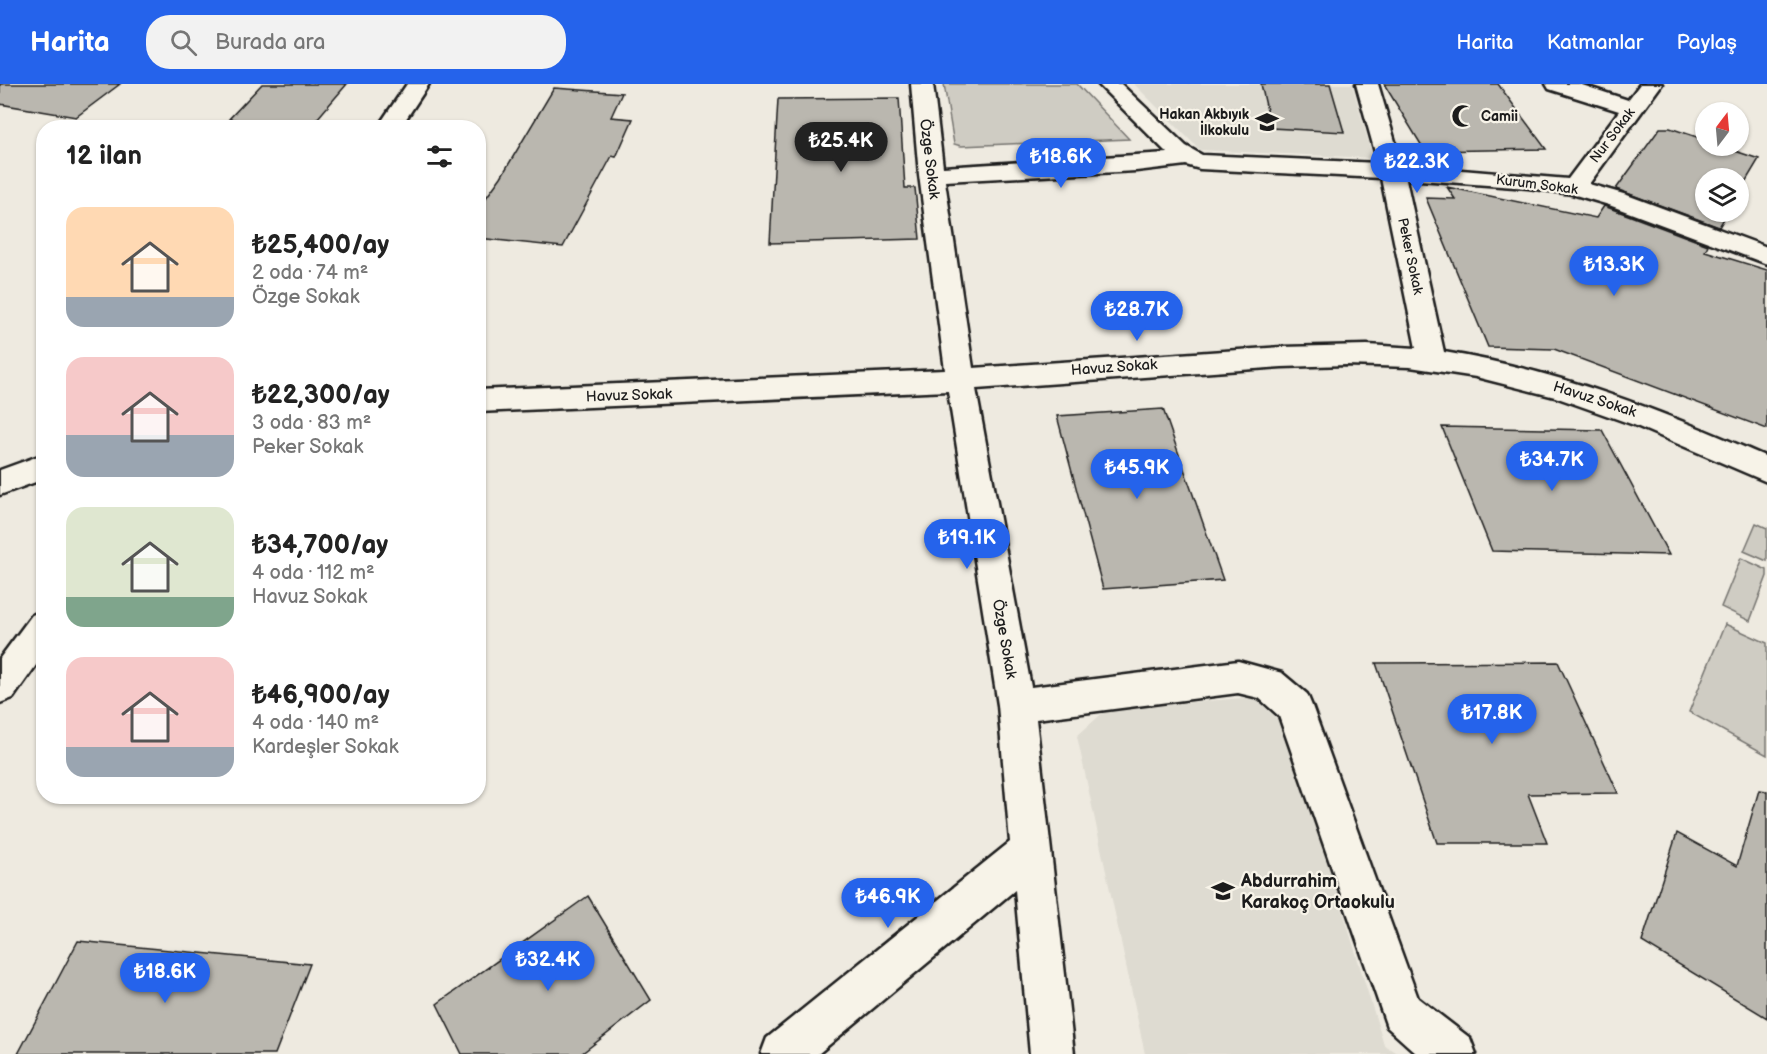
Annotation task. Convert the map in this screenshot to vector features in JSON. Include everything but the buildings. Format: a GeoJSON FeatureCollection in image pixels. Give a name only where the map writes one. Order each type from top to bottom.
{"type":"FeatureCollection","features":[{"type":"Feature","properties":{"kind":"street"},"geometry":{"type":"LineString","coordinates":[[393,120],[418,84]]}},
{"type":"Feature","properties":{"kind":"street","name":"Özge Sokak"},"geometry":{"type":"LineString","coordinates":[[922,84],[931,175],[960,379],[1016,705],[1052,1054]]}},
{"type":"Feature","properties":{"kind":"street"},"geometry":{"type":"LineString","coordinates":[[1109,84],[1188,158]]}},
{"type":"Feature","properties":{"kind":"street","name":"Peker Sokak"},"geometry":{"type":"LineString","coordinates":[[1367,84],[1392,171],[1432,360]]}},
{"type":"Feature","properties":{"kind":"street"},"geometry":{"type":"LineString","coordinates":[[1557,84],[1632,108]]}},
{"type":"Feature","properties":{"kind":"street","name":"Nur Sokak"},"geometry":{"type":"LineString","coordinates":[[1574,187],[1651,84]]}},
{"type":"Feature","properties":{"kind":"street","name":"Kurum Sokak"},"geometry":{"type":"LineString","coordinates":[[931,175],[1125,164],[1188,158],[1200,162],[1392,171],[1528,181],[1574,187],[1618,200],[1767,256]]}},
{"type":"Feature","properties":{"kind":"street","name":"Havuz Sokak"},"geometry":{"type":"LineString","coordinates":[[486,401],[960,379],[1196,361],[1337,354],[1432,360],[1553,385],[1606,401],[1675,428],[1767,470]]}},
{"type":"Feature","properties":{"kind":"street"},"geometry":{"type":"LineString","coordinates":[[0,483],[36,469]]}},
{"type":"Feature","properties":{"kind":"street"},"geometry":{"type":"LineString","coordinates":[[0,687],[36,636]]}},
{"type":"Feature","properties":{"kind":"street"},"geometry":{"type":"LineString","coordinates":[[1016,705],[1238,677],[1269,684],[1294,706],[1401,1012],[1454,1054]]}},
{"type":"Feature","properties":{"kind":"street"},"geometry":{"type":"LineString","coordinates":[[783,1054],[1031,851]]}},
{"type":"Feature","properties":{"kind":"shaded area"},"geometry":{"type":"Polygon","coordinates":[[[944,84],[1077,84],[1129,139],[961,146],[954,144],[944,84]]]}},
{"type":"Feature","properties":{"kind":"shaded area","name":"Hakan Akbıyık İlkokulu"},"geometry":{"type":"Polygon","coordinates":[[[1134,84],[1352,84],[1373,158],[1200,150],[1134,84]]]}},
{"type":"Feature","properties":{"kind":"shaded area"},"geometry":{"type":"Polygon","coordinates":[[[1756,523],[1767,528],[1767,561],[1744,551],[1756,523]]]}},
{"type":"Feature","properties":{"kind":"shaded area"},"geometry":{"type":"Polygon","coordinates":[[[1741,558],[1767,570],[1767,576],[1750,621],[1721,607],[1741,558]]]}},
{"type":"Feature","properties":{"kind":"shaded area"},"geometry":{"type":"Polygon","coordinates":[[[1725,624],[1767,643],[1767,755],[1689,712],[1725,624]]]}},
{"type":"Feature","properties":{"kind":"shaded area","name":"Abdurrahim Karakoç Ortaokulu"},"geometry":{"type":"Polygon","coordinates":[[[1255,697],[1287,729],[1384,1045],[1398,1054],[1145,1054],[1077,736],[1107,709],[1255,697]]]}},
{"type":"Feature","properties":{"kind":"place","name":"Camii"},"geometry":{"type":"Point","coordinates":[1463,116]}},
{"type":"Feature","properties":{"kind":"place","name":"Hakan Akbıyık İlkokulu"},"geometry":{"type":"Point","coordinates":[1267,122]}},
{"type":"Feature","properties":{"kind":"place","name":"Abdurrahim Karakoç Ortaokulu"},"geometry":{"type":"Point","coordinates":[1223,891]}}]}
